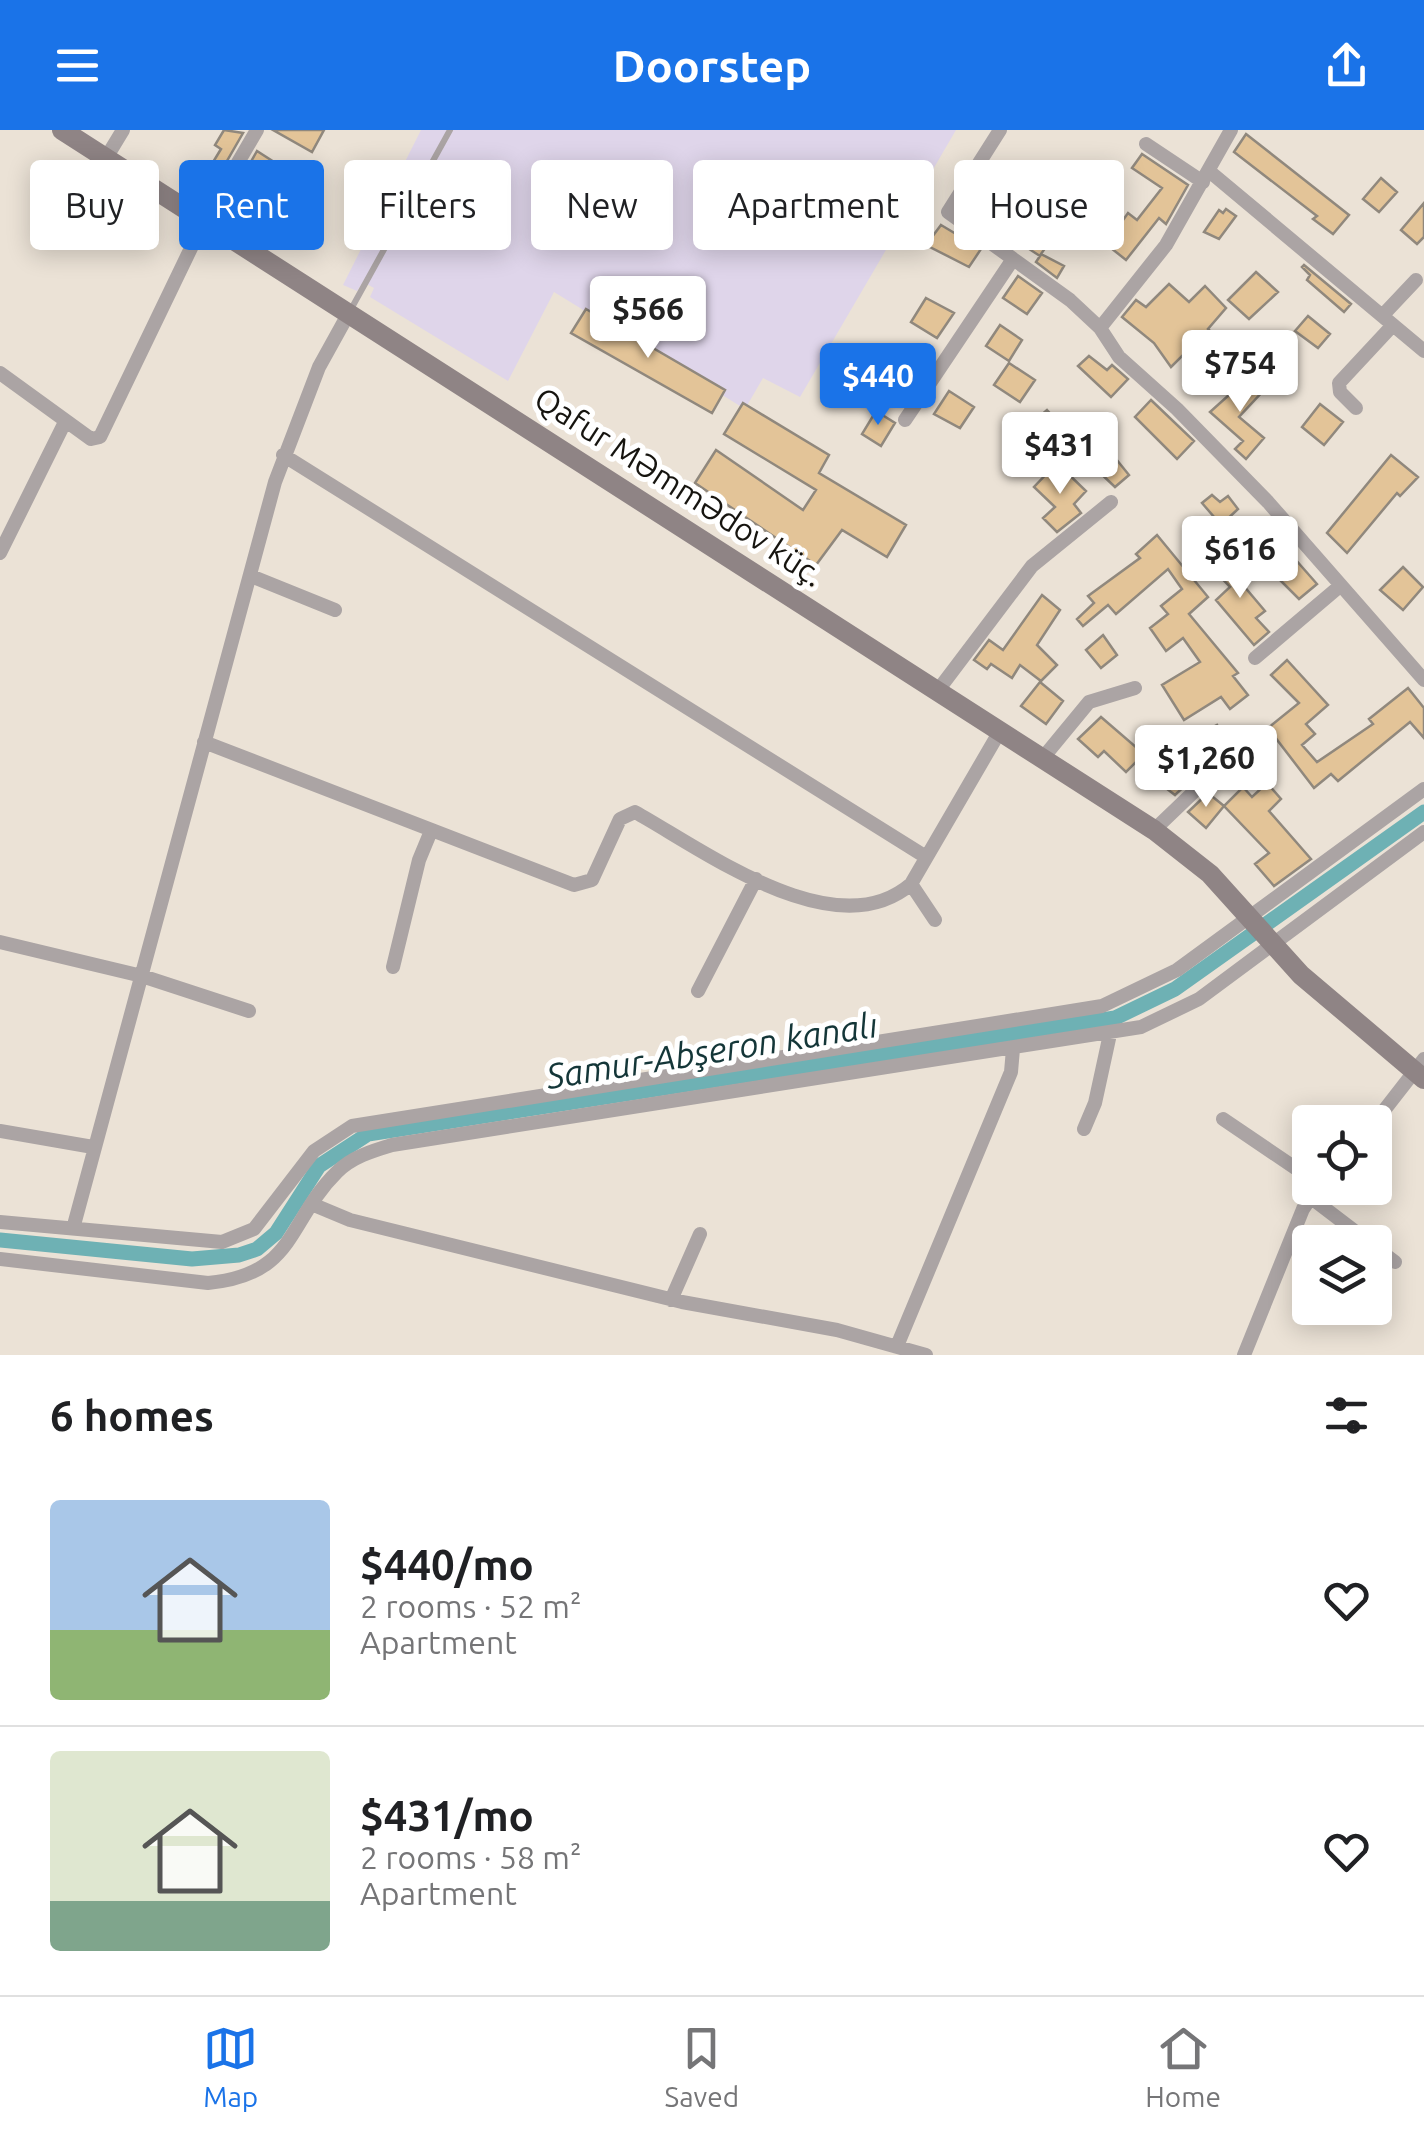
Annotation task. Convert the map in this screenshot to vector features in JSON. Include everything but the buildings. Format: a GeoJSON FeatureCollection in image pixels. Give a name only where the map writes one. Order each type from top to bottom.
{"type":"FeatureCollection","features":[{"type":"Feature","properties":{"kind":"street","name":"Qafur Məmmədov küç."},"geometry":{"type":"LineString","coordinates":[[62,130],[179,203]]}},
{"type":"Feature","properties":{"kind":"street"},"geometry":{"type":"LineString","coordinates":[[106,158],[124,130]]}},
{"type":"Feature","properties":{"kind":"street"},"geometry":{"type":"LineString","coordinates":[[240,160],[257,130]]}},
{"type":"Feature","properties":{"kind":"street"},"geometry":{"type":"LineString","coordinates":[[1000,130],[948,212],[1011,262],[1070,300],[1100,328],[1118,357],[1229,461],[1424,680]]}},
{"type":"Feature","properties":{"kind":"street"},"geometry":{"type":"LineString","coordinates":[[1100,328],[1166,245],[1231,130]]}},
{"type":"Feature","properties":{"kind":"street"},"geometry":{"type":"LineString","coordinates":[[1146,144],[1206,176],[1424,351]]}},
{"type":"Feature","properties":{"kind":"street"},"geometry":{"type":"LineString","coordinates":[[0,373],[91,439],[106,429],[191,250]]}},
{"type":"Feature","properties":{"kind":"street","name":"Qafur Məmmədov küç."},"geometry":{"type":"LineString","coordinates":[[254,250],[1154,830],[1210,874],[1271,946]]}},
{"type":"Feature","properties":{"kind":"street"},"geometry":{"type":"LineString","coordinates":[[906,420],[1011,262]]}},
{"type":"Feature","properties":{"kind":"street"},"geometry":{"type":"LineString","coordinates":[[1356,408],[1340,392],[1339,383],[1416,280]]}},
{"type":"Feature","properties":{"kind":"street"},"geometry":{"type":"LineString","coordinates":[[74,1225],[284,455],[319,368],[350,312]]}},
{"type":"Feature","properties":{"kind":"street"},"geometry":{"type":"LineString","coordinates":[[0,553],[65,422]]}},
{"type":"Feature","properties":{"kind":"street"},"geometry":{"type":"LineString","coordinates":[[284,455],[926,858]]}},
{"type":"Feature","properties":{"kind":"street"},"geometry":{"type":"LineString","coordinates":[[940,690],[1032,566],[1111,502]]}},
{"type":"Feature","properties":{"kind":"street"},"geometry":{"type":"LineString","coordinates":[[251,576],[335,610]]}},
{"type":"Feature","properties":{"kind":"street"},"geometry":{"type":"LineString","coordinates":[[1255,658],[1340,586]]}},
{"type":"Feature","properties":{"kind":"street"},"geometry":{"type":"LineString","coordinates":[[1042,760],[1090,702],[1134,688]]}},
{"type":"Feature","properties":{"kind":"street"},"geometry":{"type":"LineString","coordinates":[[204,742],[574,885],[585,885],[598,872],[620,819],[635,812],[756,879],[834,906],[889,900],[911,884],[1000,731]]}},
{"type":"Feature","properties":{"kind":"street"},"geometry":{"type":"LineString","coordinates":[[1154,830],[1226,760]]}},
{"type":"Feature","properties":{"kind":"street"},"geometry":{"type":"LineString","coordinates":[[0,1222],[74,1225],[222,1242],[244,1236],[266,1217],[314,1151],[352,1126],[1102,1006],[1176,970],[1424,789]]}},
{"type":"Feature","properties":{"kind":"street"},"geometry":{"type":"LineString","coordinates":[[394,967],[419,860],[431,831]]}},
{"type":"Feature","properties":{"kind":"street"},"geometry":{"type":"LineString","coordinates":[[0,1259],[224,1281],[264,1266],[298,1230],[327,1183],[347,1164],[392,1145],[1110,1034],[1181,1011],[1424,832]]}},
{"type":"Feature","properties":{"kind":"street"},"geometry":{"type":"LineString","coordinates":[[698,991],[756,879]]}},
{"type":"Feature","properties":{"kind":"street"},"geometry":{"type":"LineString","coordinates":[[911,884],[934,920]]}},
{"type":"Feature","properties":{"kind":"street"},"geometry":{"type":"LineString","coordinates":[[0,942],[142,976],[249,1011]]}},
{"type":"Feature","properties":{"kind":"street"},"geometry":{"type":"LineString","coordinates":[[1271,946],[1336,1007],[1421,1069],[1390,1105]]}},
{"type":"Feature","properties":{"kind":"street"},"geometry":{"type":"LineString","coordinates":[[1084,1129],[1095,1104],[1110,1034]]}},
{"type":"Feature","properties":{"kind":"street"},"geometry":{"type":"LineString","coordinates":[[897,1346],[1011,1072],[1013,1049]]}},
{"type":"Feature","properties":{"kind":"street"},"geometry":{"type":"LineString","coordinates":[[1223,1118],[1292,1166]]}},
{"type":"Feature","properties":{"kind":"street"},"geometry":{"type":"LineString","coordinates":[[0,1131],[93,1147]]}},
{"type":"Feature","properties":{"kind":"street"},"geometry":{"type":"LineString","coordinates":[[1244,1355],[1307,1205]]}},
{"type":"Feature","properties":{"kind":"street"},"geometry":{"type":"LineString","coordinates":[[1327,1205],[1350,1225]]}},
{"type":"Feature","properties":{"kind":"street"},"geometry":{"type":"LineString","coordinates":[[314,1206],[350,1220],[671,1300],[837,1330],[926,1355]]}},
{"type":"Feature","properties":{"kind":"street"},"geometry":{"type":"LineString","coordinates":[[266,1217],[298,1230]]}},
{"type":"Feature","properties":{"kind":"street"},"geometry":{"type":"LineString","coordinates":[[671,1300],[700,1234]]}},
{"type":"Feature","properties":{"kind":"lane"},"geometry":{"type":"LineString","coordinates":[[350,312],[450,130]]}},
{"type":"Feature","properties":{"kind":"shaded area"},"geometry":{"type":"Polygon","coordinates":[[[421,130],[956,130],[934,168],[934,160],[693,160],[693,250],[886,250],[800,397],[763,378],[745,409],[554,292],[508,381],[370,297],[374,288],[363,282],[357,291],[343,285],[361,250],[511,250],[511,160],[406,160],[421,130]]]}},
{"type":"Feature","properties":{"kind":"waterway","name":"Samur-Abşeron kanalı"},"geometry":{"type":"LineString","coordinates":[[0,1240],[192,1259],[239,1255],[257,1249],[276,1233],[319,1166],[368,1134],[1115,1018],[1175,989],[1424,812]]}}]}
